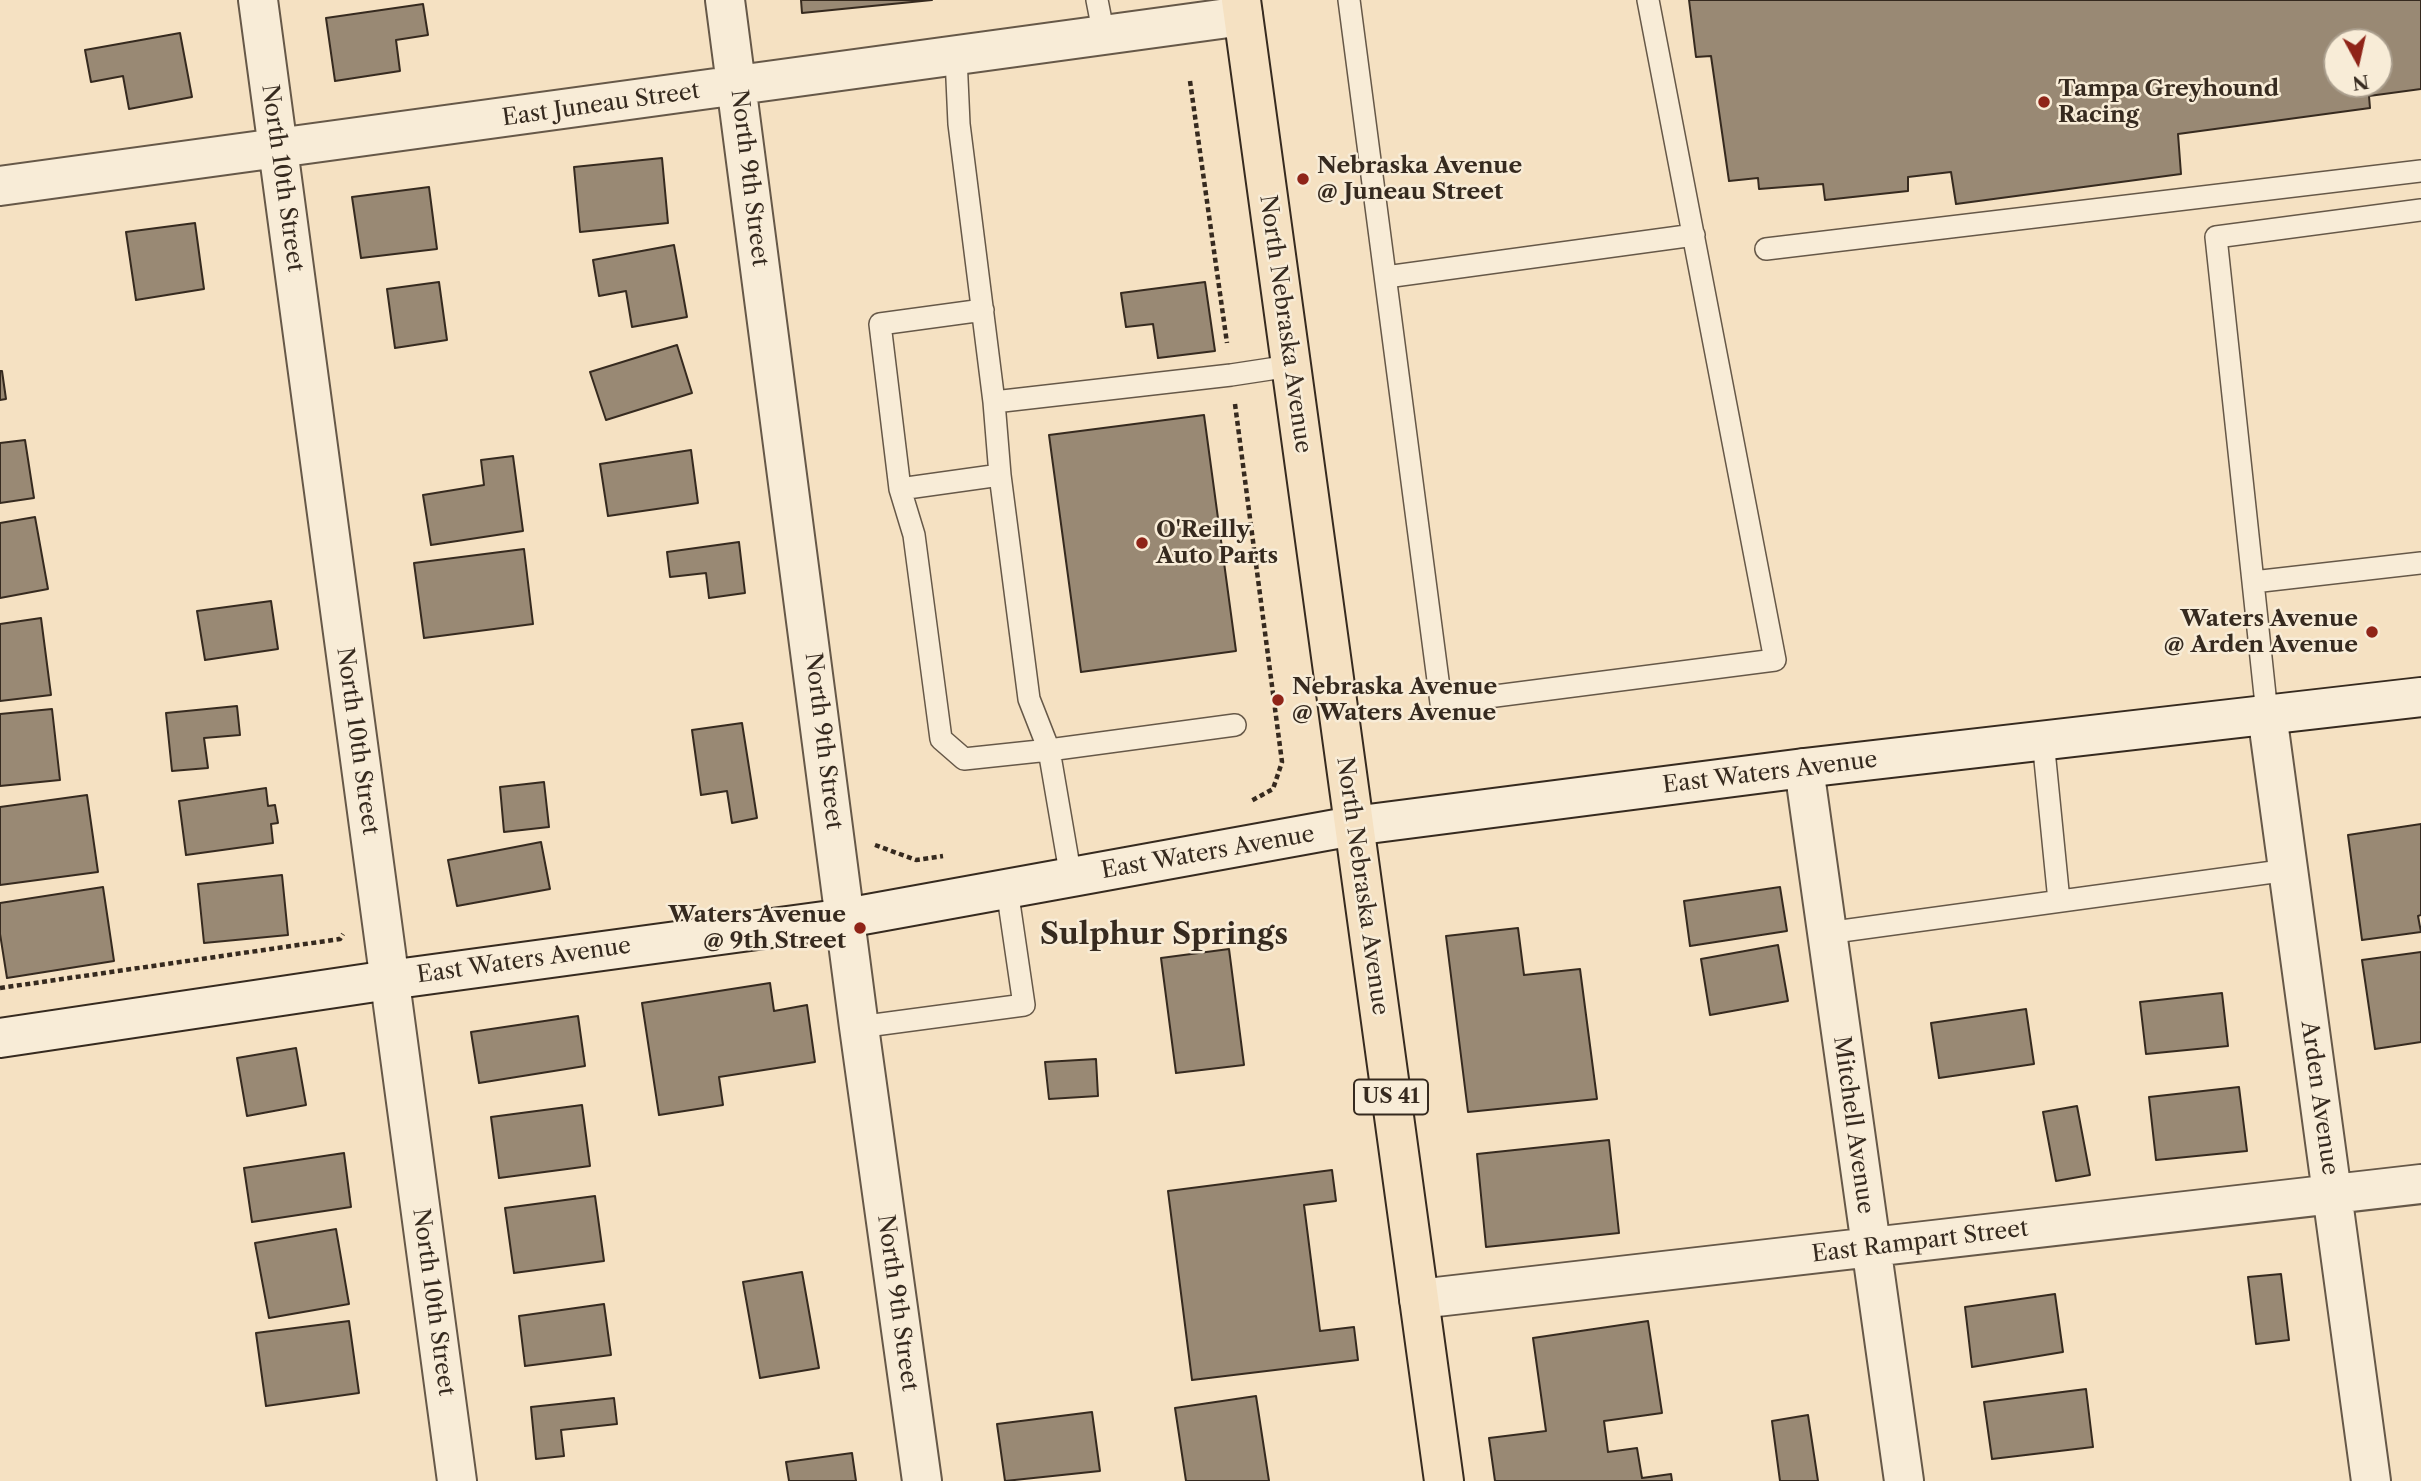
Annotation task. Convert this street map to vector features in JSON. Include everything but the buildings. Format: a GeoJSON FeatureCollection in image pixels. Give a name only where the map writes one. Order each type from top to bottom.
{"type":"FeatureCollection","features":[{"type":"Feature","properties":{"kind":"main road","name":"North Nebraska Avenue"},"geometry":{"type":"LineString","coordinates":[[1242,8],[1444,1481]]}},
{"type":"Feature","properties":{"kind":"street","name":"North 10th Street"},"geometry":{"type":"LineString","coordinates":[[258,0],[457,1481]]}},
{"type":"Feature","properties":{"kind":"street","name":"North 9th Street"},"geometry":{"type":"LineString","coordinates":[[725,0],[859,1027],[922,1481]]}},
{"type":"Feature","properties":{"kind":"street","name":"East Juneau Street"},"geometry":{"type":"LineString","coordinates":[[0,186],[956,57],[1101,18],[1242,8]]}},
{"type":"Feature","properties":{"kind":"street","name":"East Waters Avenue"},"geometry":{"type":"LineString","coordinates":[[0,1038],[389,980],[846,918],[1353,827],[1804,768],[2421,696]]}},
{"type":"Feature","properties":{"kind":"street","name":"Arden Avenue"},"geometry":{"type":"LineString","coordinates":[[2267,714],[2371,1481]]}},
{"type":"Feature","properties":{"kind":"street","name":"Mitchell Avenue"},"geometry":{"type":"LineString","coordinates":[[1804,768],[1904,1481]]}},
{"type":"Feature","properties":{"kind":"street","name":"East Rampart Street"},"geometry":{"type":"LineString","coordinates":[[1419,1299],[2421,1184]]}},
{"type":"Feature","properties":{"kind":"lane"},"geometry":{"type":"LineString","coordinates":[[1349,0],[1441,702],[1775,660],[1648,0]]}},
{"type":"Feature","properties":{"kind":"lane"},"geometry":{"type":"LineString","coordinates":[[956,57],[959,124],[1029,699],[1049,750],[1071,878]]}},
{"type":"Feature","properties":{"kind":"lane"},"geometry":{"type":"LineString","coordinates":[[1766,249],[2421,171]]}},
{"type":"Feature","properties":{"kind":"lane"},"geometry":{"type":"LineString","coordinates":[[2267,714],[2216,237],[2421,210]]}},
{"type":"Feature","properties":{"kind":"lane"},"geometry":{"type":"LineString","coordinates":[[1386,277],[1694,234]]}},
{"type":"Feature","properties":{"kind":"lane"},"geometry":{"type":"LineString","coordinates":[[982,310],[880,324],[900,489],[914,535],[941,739],[964,759],[1235,725]]}},
{"type":"Feature","properties":{"kind":"lane"},"geometry":{"type":"LineString","coordinates":[[994,402],[1290,366]]}},
{"type":"Feature","properties":{"kind":"lane"},"geometry":{"type":"LineString","coordinates":[[900,489],[1000,475]]}},
{"type":"Feature","properties":{"kind":"lane"},"geometry":{"type":"LineString","coordinates":[[2253,582],[2421,563]]}},
{"type":"Feature","properties":{"kind":"lane"},"geometry":{"type":"LineString","coordinates":[[2043,740],[2059,901]]}},
{"type":"Feature","properties":{"kind":"lane"},"geometry":{"type":"LineString","coordinates":[[1827,933],[2288,870]]}},
{"type":"Feature","properties":{"kind":"lane"},"geometry":{"type":"LineString","coordinates":[[859,1027],[1024,1005],[1007,890]]}},
{"type":"Feature","properties":{"kind":"path"},"geometry":{"type":"LineString","coordinates":[[0,988],[340,939],[344,932]]}},
{"type":"Feature","properties":{"kind":"place","name":"Tampa Greyhound Racing"},"geometry":{"type":"Point","coordinates":[2044,102]}},
{"type":"Feature","properties":{"kind":"place","name":"Nebraska Avenue @ Juneau Street"},"geometry":{"type":"Point","coordinates":[1303,179]}},
{"type":"Feature","properties":{"kind":"place","name":"O'Reilly Auto Parts"},"geometry":{"type":"Point","coordinates":[1142,543]}},
{"type":"Feature","properties":{"kind":"place","name":"Waters Avenue @ Arden Avenue"},"geometry":{"type":"Point","coordinates":[2372,632]}},
{"type":"Feature","properties":{"kind":"place","name":"Nebraska Avenue @ Waters Avenue"},"geometry":{"type":"Point","coordinates":[1278,700]}},
{"type":"Feature","properties":{"kind":"place","name":"Waters Avenue @ 9th Street"},"geometry":{"type":"Point","coordinates":[860,928]}},
{"type":"Feature","properties":{"kind":"district","name":"Sulphur Springs"},"geometry":{"type":"Point","coordinates":[1164,935]}}]}
